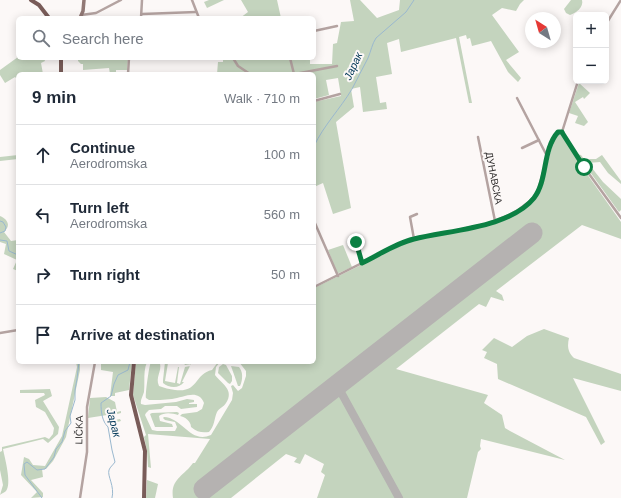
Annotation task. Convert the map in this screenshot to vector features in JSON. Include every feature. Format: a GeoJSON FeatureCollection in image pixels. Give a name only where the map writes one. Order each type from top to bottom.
{"type":"FeatureCollection","features":[{"type":"Feature","properties":{"kind":"main road"},"geometry":{"type":"LineString","coordinates":[[31,0],[39,5],[47,16]]}},
{"type":"Feature","properties":{"kind":"main road"},"geometry":{"type":"LineString","coordinates":[[81,16],[84,0]]}},
{"type":"Feature","properties":{"kind":"main road"},"geometry":{"type":"LineString","coordinates":[[61,72],[62,60]]}},
{"type":"Feature","properties":{"kind":"main road"},"geometry":{"type":"LineString","coordinates":[[134,364],[131,395],[145,451],[144,498]]}},
{"type":"Feature","properties":{"kind":"street"},"geometry":{"type":"LineString","coordinates":[[85,16],[96,13],[121,0]]}},
{"type":"Feature","properties":{"kind":"street"},"geometry":{"type":"LineString","coordinates":[[142,0],[142,14],[196,12]]}},
{"type":"Feature","properties":{"kind":"street"},"geometry":{"type":"LineString","coordinates":[[192,0],[198,16]]}},
{"type":"Feature","properties":{"kind":"street"},"geometry":{"type":"LineString","coordinates":[[609,19],[621,0]]}},
{"type":"Feature","properties":{"kind":"street"},"geometry":{"type":"LineString","coordinates":[[316,31],[337,26]]}},
{"type":"Feature","properties":{"kind":"street"},"geometry":{"type":"LineString","coordinates":[[128,72],[129,60]]}},
{"type":"Feature","properties":{"kind":"street"},"geometry":{"type":"LineString","coordinates":[[234,60],[238,66],[247,72]]}},
{"type":"Feature","properties":{"kind":"street"},"geometry":{"type":"LineString","coordinates":[[291,60],[294,72]]}},
{"type":"Feature","properties":{"kind":"street"},"geometry":{"type":"LineString","coordinates":[[306,72],[337,66]]}},
{"type":"Feature","properties":{"kind":"street"},"geometry":{"type":"LineString","coordinates":[[577,84],[562,132],[584,167],[621,218]]}},
{"type":"Feature","properties":{"kind":"street"},"geometry":{"type":"LineString","coordinates":[[316,100],[340,94]]}},
{"type":"Feature","properties":{"kind":"street"},"geometry":{"type":"LineString","coordinates":[[517,98],[547,156]]}},
{"type":"Feature","properties":{"kind":"street"},"geometry":{"type":"LineString","coordinates":[[316,285],[338,276],[396,245],[414,239],[450,233],[494,221],[518,210],[534,198],[540,184],[547,156],[556,135],[558,132],[562,132]]}},
{"type":"Feature","properties":{"kind":"street","name":"ДУНАВСКА"},"geometry":{"type":"LineString","coordinates":[[478,137],[494,221]]}},
{"type":"Feature","properties":{"kind":"street"},"geometry":{"type":"LineString","coordinates":[[522,148],[539,140]]}},
{"type":"Feature","properties":{"kind":"street"},"geometry":{"type":"LineString","coordinates":[[414,239],[410,217],[417,214]]}},
{"type":"Feature","properties":{"kind":"street"},"geometry":{"type":"LineString","coordinates":[[316,226],[338,276]]}},
{"type":"Feature","properties":{"kind":"street"},"geometry":{"type":"LineString","coordinates":[[353,235],[357,242],[362,263]]}},
{"type":"Feature","properties":{"kind":"street"},"geometry":{"type":"LineString","coordinates":[[0,334],[16,330]]}},
{"type":"Feature","properties":{"kind":"street","name":"LIČKA"},"geometry":{"type":"LineString","coordinates":[[80,498],[87,452],[87,407],[95,364]]}},
{"type":"Feature","properties":{"kind":"green space"},"geometry":{"type":"Polygon","coordinates":[[[209,0],[224,0],[207,8],[204,2],[209,0]]]}},
{"type":"Feature","properties":{"kind":"green space"},"geometry":{"type":"Polygon","coordinates":[[[241,0],[277,0],[281,16],[243,16],[248,12],[241,0]]]}},
{"type":"Feature","properties":{"kind":"green space"},"geometry":{"type":"Polygon","coordinates":[[[350,0],[360,0],[377,18],[399,10],[400,0],[524,0],[516,11],[502,8],[492,15],[519,52],[506,60],[521,78],[518,82],[508,72],[491,41],[472,46],[470,38],[467,39],[466,35],[459,37],[472,103],[469,103],[456,38],[401,52],[399,39],[387,43],[392,74],[376,77],[380,103],[386,102],[387,109],[363,112],[360,87],[351,89],[354,107],[336,122],[351,208],[333,214],[323,183],[316,186],[316,102],[341,96],[338,78],[326,80],[329,95],[316,98],[316,72],[217,72],[218,62],[223,62],[223,60],[310,60],[310,64],[332,64],[333,44],[337,43],[341,22],[354,21],[350,0]]]}},
{"type":"Feature","properties":{"kind":"green space"},"geometry":{"type":"Polygon","coordinates":[[[571,0],[582,0],[582,5],[576,12],[573,12],[573,14],[570,15],[566,13],[564,9],[571,0]]]}},
{"type":"Feature","properties":{"kind":"green space"},"geometry":{"type":"Polygon","coordinates":[[[16,58],[16,60],[45,61],[41,63],[43,72],[16,72],[16,78],[15,77],[5,83],[0,75],[0,70],[16,58]]]}},
{"type":"Feature","properties":{"kind":"green space"},"geometry":{"type":"Polygon","coordinates":[[[128,60],[127,70],[116,70],[116,72],[110,72],[109,68],[83,70],[83,64],[78,61],[128,60]]]}},
{"type":"Feature","properties":{"kind":"green space"},"geometry":{"type":"Polygon","coordinates":[[[579,84],[580,84],[590,93],[584,99],[583,97],[575,102],[588,122],[584,126],[575,123],[578,116],[569,113],[579,84]]]}},
{"type":"Feature","properties":{"kind":"green space"},"geometry":{"type":"Polygon","coordinates":[[[560,133],[621,222],[621,239],[582,225],[496,291],[502,295],[504,301],[491,297],[486,307],[479,304],[396,369],[488,395],[484,403],[502,415],[505,428],[565,460],[481,439],[481,449],[478,452],[467,498],[317,498],[325,475],[321,472],[324,464],[305,454],[300,464],[294,462],[297,458],[286,454],[231,498],[173,498],[174,486],[178,478],[193,463],[195,463],[210,439],[148,434],[151,468],[148,467],[144,437],[146,435],[133,395],[136,364],[146,364],[144,392],[141,404],[145,405],[176,402],[187,399],[194,400],[194,402],[189,404],[197,404],[197,407],[181,409],[177,406],[165,406],[161,409],[149,410],[145,415],[152,430],[175,431],[177,427],[175,422],[165,420],[163,418],[164,417],[171,418],[192,434],[197,436],[204,437],[211,435],[232,400],[233,393],[231,386],[233,385],[238,391],[242,388],[246,371],[241,364],[316,364],[316,287],[410,241],[458,232],[489,224],[504,219],[522,209],[534,200],[541,188],[553,143],[560,133]]]}},
{"type":"Feature","properties":{"kind":"green space"},"geometry":{"type":"Polygon","coordinates":[[[577,154],[581,155],[584,159],[596,159],[602,155],[621,181],[621,184],[608,173],[600,162],[588,163],[603,182],[621,199],[621,210],[619,212],[577,154]]]}},
{"type":"Feature","properties":{"kind":"green space"},"geometry":{"type":"Polygon","coordinates":[[[16,155],[16,159],[0,161],[0,157],[16,155]]]}},
{"type":"Feature","properties":{"kind":"green space"},"geometry":{"type":"Polygon","coordinates":[[[0,216],[8,223],[4,232],[11,241],[16,240],[16,260],[4,254],[6,244],[0,242],[0,216]]]}},
{"type":"Feature","properties":{"kind":"green space"},"geometry":{"type":"Polygon","coordinates":[[[343,245],[352,267],[337,273],[328,250],[343,245]]]}},
{"type":"Feature","properties":{"kind":"green space"},"geometry":{"type":"Polygon","coordinates":[[[16,262],[16,270],[13,269],[16,262]]]}},
{"type":"Feature","properties":{"kind":"green space"},"geometry":{"type":"Polygon","coordinates":[[[544,329],[569,338],[568,349],[574,358],[621,374],[621,391],[573,378],[605,442],[601,445],[586,417],[498,379],[497,364],[484,358],[487,352],[482,350],[494,338],[512,347],[527,336],[544,329]]]}},
{"type":"Feature","properties":{"kind":"green space"},"geometry":{"type":"Polygon","coordinates":[[[76,364],[80,364],[66,437],[53,461],[46,469],[42,469],[43,477],[31,480],[43,493],[43,497],[31,498],[37,492],[21,475],[24,457],[29,459],[33,465],[45,466],[62,436],[76,364]]]}},
{"type":"Feature","properties":{"kind":"green space"},"geometry":{"type":"Polygon","coordinates":[[[101,364],[132,364],[129,390],[115,393],[115,396],[110,396],[113,372],[101,370],[101,364]]]}},
{"type":"Feature","properties":{"kind":"green space"},"geometry":{"type":"Polygon","coordinates":[[[150,364],[160,364],[158,380],[159,386],[173,390],[183,390],[193,386],[202,375],[212,370],[216,364],[218,364],[216,367],[215,375],[226,387],[229,394],[225,404],[217,412],[209,432],[195,430],[184,417],[180,416],[182,414],[197,412],[202,409],[204,403],[198,396],[190,395],[160,400],[149,400],[146,398],[150,364]]]}},
{"type":"Feature","properties":{"kind":"green space"},"geometry":{"type":"Polygon","coordinates":[[[165,364],[168,364],[165,381],[175,383],[179,367],[177,383],[180,384],[185,367],[190,366],[182,382],[184,382],[179,386],[168,386],[163,383],[165,364]]]}},
{"type":"Feature","properties":{"kind":"green space"},"geometry":{"type":"Polygon","coordinates":[[[223,364],[226,365],[232,376],[232,381],[230,384],[218,373],[219,367],[223,364]]]}},
{"type":"Feature","properties":{"kind":"green space"},"geometry":{"type":"Polygon","coordinates":[[[231,366],[239,367],[241,371],[242,381],[240,386],[238,386],[231,366]]]}},
{"type":"Feature","properties":{"kind":"green space"},"geometry":{"type":"Polygon","coordinates":[[[50,389],[52,396],[43,401],[59,427],[58,434],[48,443],[43,439],[3,449],[8,471],[8,488],[0,495],[3,485],[0,470],[0,452],[2,451],[2,447],[45,437],[49,439],[53,434],[54,428],[45,412],[36,407],[35,400],[45,395],[44,393],[20,393],[20,390],[50,389]]]}},
{"type":"Feature","properties":{"kind":"green space"},"geometry":{"type":"Polygon","coordinates":[[[106,397],[115,402],[117,412],[121,411],[121,413],[114,415],[115,420],[120,419],[121,421],[113,423],[107,415],[88,418],[90,398],[106,397]]]}},
{"type":"Feature","properties":{"kind":"green space"},"geometry":{"type":"Polygon","coordinates":[[[177,412],[179,413],[178,415],[168,413],[159,416],[160,421],[172,424],[173,427],[155,427],[150,414],[152,413],[177,412]]]}},
{"type":"Feature","properties":{"kind":"green space"},"geometry":{"type":"Polygon","coordinates":[[[147,480],[158,484],[155,498],[146,498],[147,480]]]}},
{"type":"Feature","properties":{"kind":"waterway","name":"Јарак"},"geometry":{"type":"LineString","coordinates":[[316,142],[322,131],[352,89],[368,58],[376,38],[406,12],[414,0]]}},
{"type":"Feature","properties":{"kind":"waterway"},"geometry":{"type":"LineString","coordinates":[[0,221],[3,222],[6,227],[5,231],[0,233]]}},
{"type":"Feature","properties":{"kind":"waterway"},"geometry":{"type":"LineString","coordinates":[[0,240],[7,241],[9,251],[16,254]]}},
{"type":"Feature","properties":{"kind":"waterway"},"geometry":{"type":"LineString","coordinates":[[42,498],[25,475],[24,464],[27,462],[37,470],[45,469],[54,457],[56,449],[62,442],[65,431],[71,423],[70,416],[75,400],[79,364]]}},
{"type":"Feature","properties":{"kind":"waterway","name":"Јарак"},"geometry":{"type":"LineString","coordinates":[[112,498],[113,489],[109,469],[115,462],[108,427],[102,416],[101,403],[111,396],[118,375],[128,370],[130,364]]}},
{"type":"Feature","properties":{"kind":"taxiway"},"geometry":{"type":"LineString","coordinates":[[337,385],[399,498]]}},
{"type":"Feature","properties":{"kind":"runway"},"geometry":{"type":"LineString","coordinates":[[204,489],[532,233]]}},
{"type":"Feature","properties":{"kind":"route"},"geometry":{"type":"LineString","coordinates":[[356,242],[362,263],[406,241],[471,228],[507,216],[534,198],[540,184],[547,156],[558,132],[562,132],[584,167]]}}]}
